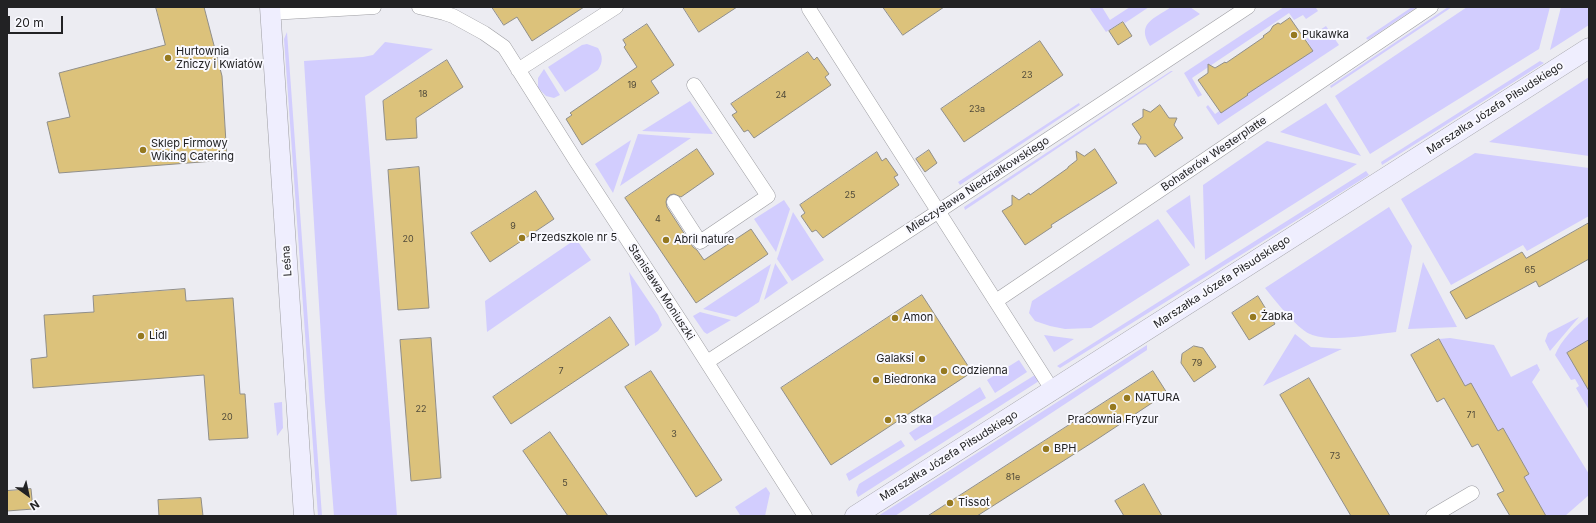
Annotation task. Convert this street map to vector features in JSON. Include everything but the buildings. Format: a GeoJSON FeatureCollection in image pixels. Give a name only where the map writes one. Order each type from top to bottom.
{"type":"FeatureCollection","features":[{"type":"Feature","properties":{"kind":"street"},"geometry":{"type":"LineString","coordinates":[[270,10],[374,7]]}},
{"type":"Feature","properties":{"kind":"street","name":"Stanisława Moniuszki"},"geometry":{"type":"LineString","coordinates":[[419,7],[453,16],[489,36],[504,47],[588,181],[707,362],[805,516]]}},
{"type":"Feature","properties":{"kind":"street"},"geometry":{"type":"LineString","coordinates":[[518,70],[616,7]]}},
{"type":"Feature","properties":{"kind":"street","name":"Mieczysława Niedziałkowskiego"},"geometry":{"type":"LineString","coordinates":[[707,362],[1248,7]]}},
{"type":"Feature","properties":{"kind":"street","name":"Bohaterów Westerplatte"},"geometry":{"type":"LineString","coordinates":[[996,301],[1431,7]]}},
{"type":"Feature","properties":{"kind":"street"},"geometry":{"type":"LineString","coordinates":[[808,9],[939,211],[1053,391]]}},
{"type":"Feature","properties":{"kind":"street","name":"Leśna"},"geometry":{"type":"LineString","coordinates":[[270,10],[304,516]]}},
{"type":"Feature","properties":{"kind":"street","name":"Marszałka Józefa Piłsudskiego"},"geometry":{"type":"LineString","coordinates":[[855,516],[1589,48]]}},
{"type":"Feature","properties":{"kind":"street"},"geometry":{"type":"LineString","coordinates":[[674,202],[700,242],[768,196],[694,85]]}},
{"type":"Feature","properties":{"kind":"street"},"geometry":{"type":"LineString","coordinates":[[1433,516],[1472,493]]}},
{"type":"Feature","properties":{"kind":"shaded area"},"geometry":{"type":"Polygon","coordinates":[[[1089,7],[1102,7],[1110,20],[1130,7],[1149,7],[1125,23],[1123,21],[1106,32],[1089,7]]]}},
{"type":"Feature","properties":{"kind":"shaded area"},"geometry":{"type":"Polygon","coordinates":[[[1171,7],[1190,7],[1200,14],[1150,46],[1146,38],[1146,27],[1149,22],[1171,7]]]}},
{"type":"Feature","properties":{"kind":"shaded area"},"geometry":{"type":"Polygon","coordinates":[[[1284,7],[1316,8],[1318,11],[1306,19],[1303,15],[1294,20],[1289,13],[1192,78],[1202,95],[1198,97],[1184,73],[1284,7]]]}},
{"type":"Feature","properties":{"kind":"shaded area"},"geometry":{"type":"Polygon","coordinates":[[[1412,7],[1417,7],[1368,40],[1366,38],[1412,7]]]}},
{"type":"Feature","properties":{"kind":"shaded area"},"geometry":{"type":"Polygon","coordinates":[[[1448,7],[1452,7],[1331,88],[1330,86],[1448,7]]]}},
{"type":"Feature","properties":{"kind":"shaded area"},"geometry":{"type":"Polygon","coordinates":[[[1467,7],[1550,7],[1539,49],[1370,154],[1335,96],[1467,7]]]}},
{"type":"Feature","properties":{"kind":"shaded area"},"geometry":{"type":"Polygon","coordinates":[[[1561,7],[1589,7],[1589,25],[1550,50],[1561,7]]]}},
{"type":"Feature","properties":{"kind":"shaded area"},"geometry":{"type":"Polygon","coordinates":[[[1326,26],[1339,45],[1218,125],[1206,107],[1208,105],[1215,114],[1312,49],[1306,39],[1326,26]]]}},
{"type":"Feature","properties":{"kind":"shaded area"},"geometry":{"type":"Polygon","coordinates":[[[287,32],[322,516],[318,516],[284,39],[287,32]]]}},
{"type":"Feature","properties":{"kind":"shaded area"},"geometry":{"type":"Polygon","coordinates":[[[385,42],[433,49],[365,96],[397,516],[334,516],[325,402],[304,61],[373,55],[385,42]]]}},
{"type":"Feature","properties":{"kind":"shaded area"},"geometry":{"type":"Polygon","coordinates":[[[587,44],[598,48],[600,51],[602,62],[600,67],[598,70],[565,92],[548,67],[582,45],[587,44]]]}},
{"type":"Feature","properties":{"kind":"shaded area"},"geometry":{"type":"Polygon","coordinates":[[[1540,61],[1544,63],[1382,165],[1381,162],[1540,61]]]}},
{"type":"Feature","properties":{"kind":"shaded area"},"geometry":{"type":"Polygon","coordinates":[[[544,69],[560,95],[554,98],[546,96],[538,88],[538,78],[544,69]]]}},
{"type":"Feature","properties":{"kind":"shaded area"},"geometry":{"type":"Polygon","coordinates":[[[1173,71],[965,210],[964,207],[1173,71]]]}},
{"type":"Feature","properties":{"kind":"shaded area"},"geometry":{"type":"Polygon","coordinates":[[[1589,77],[1589,156],[1489,142],[1589,77]]]}},
{"type":"Feature","properties":{"kind":"shaded area"},"geometry":{"type":"Polygon","coordinates":[[[690,101],[713,134],[642,131],[690,101]]]}},
{"type":"Feature","properties":{"kind":"shaded area"},"geometry":{"type":"Polygon","coordinates":[[[1079,103],[1080,105],[960,185],[958,182],[1079,103]]]}},
{"type":"Feature","properties":{"kind":"shaded area"},"geometry":{"type":"Polygon","coordinates":[[[1326,103],[1361,156],[1280,132],[1326,103]]]}},
{"type":"Feature","properties":{"kind":"shaded area"},"geometry":{"type":"Polygon","coordinates":[[[638,134],[691,138],[620,186],[638,134]]]}},
{"type":"Feature","properties":{"kind":"shaded area"},"geometry":{"type":"Polygon","coordinates":[[[631,140],[613,193],[595,164],[631,140]]]}},
{"type":"Feature","properties":{"kind":"shaded area"},"geometry":{"type":"Polygon","coordinates":[[[1267,141],[1357,164],[1205,260],[1203,185],[1267,141]]]}},
{"type":"Feature","properties":{"kind":"shaded area"},"geometry":{"type":"Polygon","coordinates":[[[1475,153],[1589,168],[1589,216],[1527,251],[1523,245],[1451,285],[1401,199],[1475,153]]]}},
{"type":"Feature","properties":{"kind":"shaded area"},"geometry":{"type":"Polygon","coordinates":[[[1366,171],[1369,175],[1060,368],[1057,366],[1366,171]]]}},
{"type":"Feature","properties":{"kind":"shaded area"},"geometry":{"type":"Polygon","coordinates":[[[1190,195],[1195,249],[1166,211],[1190,195]]]}},
{"type":"Feature","properties":{"kind":"shaded area"},"geometry":{"type":"Polygon","coordinates":[[[784,200],[790,209],[776,252],[754,219],[784,200]]]}},
{"type":"Feature","properties":{"kind":"shaded area"},"geometry":{"type":"Polygon","coordinates":[[[1389,207],[1412,246],[1396,332],[1328,338],[1318,337],[1304,331],[1286,313],[1265,288],[1389,207]]]}},
{"type":"Feature","properties":{"kind":"shaded area"},"geometry":{"type":"Polygon","coordinates":[[[793,212],[824,260],[792,281],[777,259],[793,212]]]}},
{"type":"Feature","properties":{"kind":"shaded area"},"geometry":{"type":"Polygon","coordinates":[[[1158,219],[1190,265],[1091,328],[1065,329],[1035,321],[1029,313],[1032,301],[1158,219]]]}},
{"type":"Feature","properties":{"kind":"shaded area"},"geometry":{"type":"Polygon","coordinates":[[[576,239],[591,260],[487,332],[485,301],[576,239]]]}},
{"type":"Feature","properties":{"kind":"shaded area"},"geometry":{"type":"Polygon","coordinates":[[[1423,262],[1457,327],[1408,329],[1423,262]]]}},
{"type":"Feature","properties":{"kind":"shaded area"},"geometry":{"type":"Polygon","coordinates":[[[771,264],[759,302],[736,317],[703,309],[771,264]]]}},
{"type":"Feature","properties":{"kind":"shaded area"},"geometry":{"type":"Polygon","coordinates":[[[775,264],[788,283],[764,300],[775,264]]]}},
{"type":"Feature","properties":{"kind":"shaded area"},"geometry":{"type":"Polygon","coordinates":[[[629,272],[658,315],[662,325],[658,331],[635,346],[632,289],[629,272]]]}},
{"type":"Feature","properties":{"kind":"shaded area"},"geometry":{"type":"Polygon","coordinates":[[[700,312],[731,320],[707,334],[693,316],[700,312]]]}},
{"type":"Feature","properties":{"kind":"shaded area"},"geometry":{"type":"Polygon","coordinates":[[[1589,316],[1589,410],[1576,388],[1579,386],[1575,379],[1571,380],[1555,355],[1569,333],[1589,316]]]}},
{"type":"Feature","properties":{"kind":"shaded area"},"geometry":{"type":"Polygon","coordinates":[[[1579,317],[1550,351],[1545,341],[1548,333],[1579,317]]]}},
{"type":"Feature","properties":{"kind":"shaded area"},"geometry":{"type":"Polygon","coordinates":[[[1295,334],[1311,347],[1342,349],[1263,386],[1295,334]]]}},
{"type":"Feature","properties":{"kind":"shaded area"},"geometry":{"type":"Polygon","coordinates":[[[1044,335],[1074,339],[1054,352],[1044,335]]]}},
{"type":"Feature","properties":{"kind":"shaded area"},"geometry":{"type":"Polygon","coordinates":[[[1450,338],[1494,345],[1511,377],[1537,364],[1540,370],[1532,382],[1589,474],[1589,495],[1565,516],[1546,516],[1524,477],[1529,474],[1503,428],[1498,431],[1465,386],[1439,339],[1450,338]]]}},
{"type":"Feature","properties":{"kind":"shaded area"},"geometry":{"type":"Polygon","coordinates":[[[1147,345],[1147,350],[895,516],[878,516],[1147,345]]]}},
{"type":"Feature","properties":{"kind":"shaded area"},"geometry":{"type":"Polygon","coordinates":[[[1019,360],[1027,372],[995,393],[987,380],[1019,360]]]}},
{"type":"Feature","properties":{"kind":"shaded area"},"geometry":{"type":"Polygon","coordinates":[[[1035,375],[1039,381],[858,497],[856,492],[859,484],[1035,375]]]}},
{"type":"Feature","properties":{"kind":"shaded area"},"geometry":{"type":"Polygon","coordinates":[[[980,387],[986,398],[915,441],[909,433],[980,387]]]}},
{"type":"Feature","properties":{"kind":"shaded area"},"geometry":{"type":"Polygon","coordinates":[[[282,402],[283,428],[277,436],[274,403],[282,402]]]}},
{"type":"Feature","properties":{"kind":"shaded area"},"geometry":{"type":"Polygon","coordinates":[[[901,440],[905,446],[849,481],[846,474],[901,440]]]}},
{"type":"Feature","properties":{"kind":"shaded area"},"geometry":{"type":"Polygon","coordinates":[[[766,487],[770,493],[765,516],[740,515],[735,507],[766,487]]]}},
{"type":"Feature","properties":{"kind":"place","name":"Pukawka"},"geometry":{"type":"Point","coordinates":[1294,35]}},
{"type":"Feature","properties":{"kind":"place","name":"Hurtownia Zniczy i Kwiatów"},"geometry":{"type":"Point","coordinates":[168,58]}},
{"type":"Feature","properties":{"kind":"place","name":"Sklep Firmowy Wiking Catering"},"geometry":{"type":"Point","coordinates":[143,150]}},
{"type":"Feature","properties":{"kind":"place","name":"Przedszkole nr 5"},"geometry":{"type":"Point","coordinates":[522,238]}},
{"type":"Feature","properties":{"kind":"place","name":"Abril nature"},"geometry":{"type":"Point","coordinates":[666,240]}},
{"type":"Feature","properties":{"kind":"place","name":"Żabka"},"geometry":{"type":"Point","coordinates":[1253,317]}},
{"type":"Feature","properties":{"kind":"place","name":"Amon"},"geometry":{"type":"Point","coordinates":[895,318]}},
{"type":"Feature","properties":{"kind":"place","name":"Lidl"},"geometry":{"type":"Point","coordinates":[141,336]}},
{"type":"Feature","properties":{"kind":"place","name":"Galaksi"},"geometry":{"type":"Point","coordinates":[922,359]}},
{"type":"Feature","properties":{"kind":"place","name":"Codzienna"},"geometry":{"type":"Point","coordinates":[944,371]}},
{"type":"Feature","properties":{"kind":"place","name":"Biedronka"},"geometry":{"type":"Point","coordinates":[876,380]}},
{"type":"Feature","properties":{"kind":"place","name":"NATURA"},"geometry":{"type":"Point","coordinates":[1127,398]}},
{"type":"Feature","properties":{"kind":"place","name":"Pracownia Fryzur"},"geometry":{"type":"Point","coordinates":[1113,407]}},
{"type":"Feature","properties":{"kind":"place","name":"13 stka"},"geometry":{"type":"Point","coordinates":[888,420]}},
{"type":"Feature","properties":{"kind":"place","name":"BPH"},"geometry":{"type":"Point","coordinates":[1046,449]}},
{"type":"Feature","properties":{"kind":"place","name":"Tissot"},"geometry":{"type":"Point","coordinates":[950,503]}}]}
